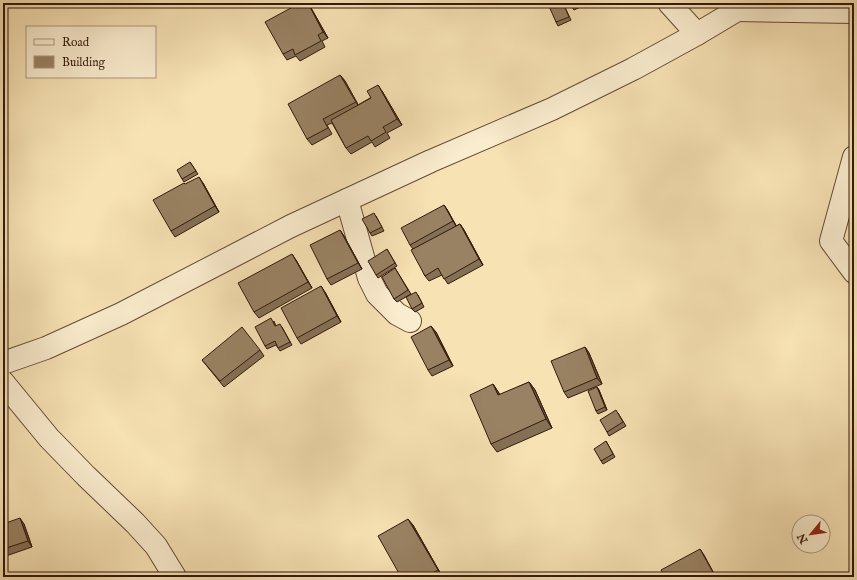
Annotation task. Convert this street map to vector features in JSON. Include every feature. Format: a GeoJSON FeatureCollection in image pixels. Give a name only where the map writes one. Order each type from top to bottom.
{"type":"FeatureCollection","features":[{"type":"Feature","properties":{"kind":"street"},"geometry":{"type":"LineString","coordinates":[[669,3],[697,34]]}},
{"type":"Feature","properties":{"kind":"street"},"geometry":{"type":"LineString","coordinates":[[3,363],[46,348],[121,314],[291,226],[431,161],[552,109],[633,69],[743,7],[854,12]]}},
{"type":"Feature","properties":{"kind":"street"},"geometry":{"type":"LineString","coordinates":[[854,157],[831,240],[854,272]]}},
{"type":"Feature","properties":{"kind":"street"},"geometry":{"type":"LineString","coordinates":[[347,200],[369,278],[377,294],[397,314],[410,321]]}},
{"type":"Feature","properties":{"kind":"street"},"geometry":{"type":"LineString","coordinates":[[3,382],[49,438],[135,523],[156,546],[175,577]]}},
{"type":"Feature","properties":{"kind":"building"},"geometry":{"type":"Polygon","coordinates":[[[300,3],[308,3],[323,32],[318,35],[321,41],[295,55],[293,49],[283,54],[265,22],[300,3]]]}},
{"type":"Feature","properties":{"kind":"building"},"geometry":{"type":"Polygon","coordinates":[[[563,3],[569,17],[556,22],[548,4],[563,3]]]}},
{"type":"Feature","properties":{"kind":"building"},"geometry":{"type":"Polygon","coordinates":[[[340,75],[356,102],[323,119],[328,128],[307,139],[288,104],[340,75]]]}},
{"type":"Feature","properties":{"kind":"building"},"geometry":{"type":"Polygon","coordinates":[[[378,85],[397,119],[383,127],[386,132],[371,141],[368,136],[346,148],[331,120],[371,98],[367,91],[378,85]]]}},
{"type":"Feature","properties":{"kind":"building"},"geometry":{"type":"Polygon","coordinates":[[[190,162],[196,171],[182,179],[177,170],[190,162]]]}},
{"type":"Feature","properties":{"kind":"building"},"geometry":{"type":"Polygon","coordinates":[[[199,177],[215,206],[171,231],[153,200],[184,183],[185,184],[199,177]]]}},
{"type":"Feature","properties":{"kind":"building"},"geometry":{"type":"Polygon","coordinates":[[[444,205],[453,221],[410,245],[401,228],[444,205]]]}},
{"type":"Feature","properties":{"kind":"building"},"geometry":{"type":"Polygon","coordinates":[[[374,213],[382,227],[370,233],[362,219],[374,213]]]}},
{"type":"Feature","properties":{"kind":"building"},"geometry":{"type":"Polygon","coordinates":[[[460,224],[479,259],[444,279],[438,268],[425,276],[411,250],[460,224]]]}},
{"type":"Feature","properties":{"kind":"building"},"geometry":{"type":"Polygon","coordinates":[[[340,230],[358,263],[327,279],[310,245],[340,230]]]}},
{"type":"Feature","properties":{"kind":"building"},"geometry":{"type":"Polygon","coordinates":[[[387,249],[395,263],[376,275],[368,261],[387,249]]]}},
{"type":"Feature","properties":{"kind":"building"},"geometry":{"type":"Polygon","coordinates":[[[292,254],[308,282],[254,312],[238,283],[292,254]]]}},
{"type":"Feature","properties":{"kind":"building"},"geometry":{"type":"Polygon","coordinates":[[[395,268],[408,290],[394,299],[382,277],[395,268]]]}},
{"type":"Feature","properties":{"kind":"building"},"geometry":{"type":"Polygon","coordinates":[[[321,286],[337,316],[297,338],[281,308],[321,286]]]}},
{"type":"Feature","properties":{"kind":"building"},"geometry":{"type":"Polygon","coordinates":[[[416,292],[422,303],[412,309],[406,297],[416,292]]]}},
{"type":"Feature","properties":{"kind":"building"},"geometry":{"type":"Polygon","coordinates":[[[271,318],[275,326],[280,324],[290,342],[278,348],[275,341],[265,346],[255,327],[271,318]]]}},
{"type":"Feature","properties":{"kind":"building"},"geometry":{"type":"Polygon","coordinates":[[[431,326],[449,360],[428,370],[411,337],[431,326]]]}},
{"type":"Feature","properties":{"kind":"building"},"geometry":{"type":"Polygon","coordinates":[[[242,327],[260,350],[220,381],[202,360],[242,327]]]}},
{"type":"Feature","properties":{"kind":"building"},"geometry":{"type":"Polygon","coordinates":[[[585,347],[597,378],[564,392],[551,361],[585,347]]]}},
{"type":"Feature","properties":{"kind":"building"},"geometry":{"type":"Polygon","coordinates":[[[529,382],[546,419],[491,444],[470,395],[493,384],[498,395],[529,382]]]}},
{"type":"Feature","properties":{"kind":"building"},"geometry":{"type":"Polygon","coordinates":[[[597,387],[605,407],[596,411],[588,391],[597,387]]]}},
{"type":"Feature","properties":{"kind":"building"},"geometry":{"type":"Polygon","coordinates":[[[616,410],[623,422],[607,432],[600,420],[616,410]]]}},
{"type":"Feature","properties":{"kind":"building"},"geometry":{"type":"Polygon","coordinates":[[[606,441],[613,454],[601,461],[594,449],[606,441]]]}},
{"type":"Feature","properties":{"kind":"building"},"geometry":{"type":"Polygon","coordinates":[[[20,518],[28,541],[3,549],[3,524],[20,518]]]}},
{"type":"Feature","properties":{"kind":"building"},"geometry":{"type":"Polygon","coordinates":[[[408,519],[438,570],[425,577],[401,577],[378,536],[408,519]]]}},
{"type":"Feature","properties":{"kind":"building"},"geometry":{"type":"Polygon","coordinates":[[[700,549],[715,576],[665,577],[661,570],[700,549]]]}}]}
